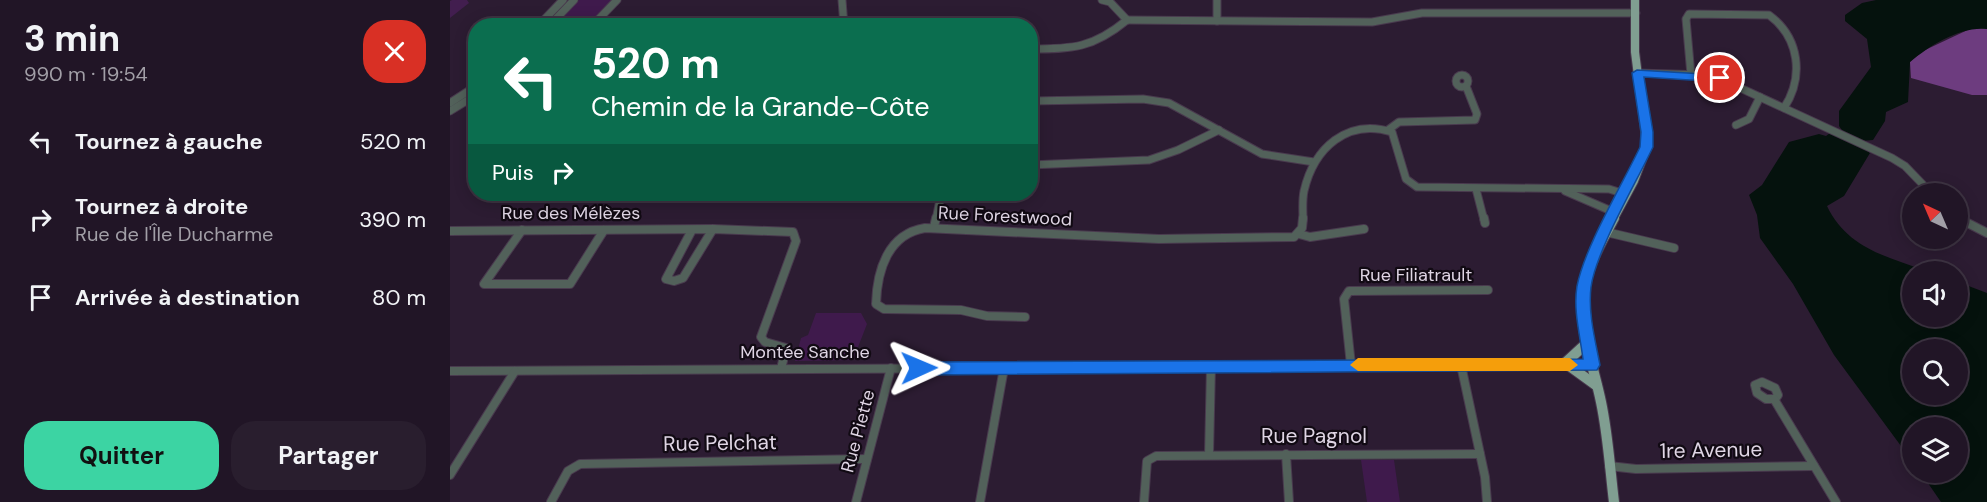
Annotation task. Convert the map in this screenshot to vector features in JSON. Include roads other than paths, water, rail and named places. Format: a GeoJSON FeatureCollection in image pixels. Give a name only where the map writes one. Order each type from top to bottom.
{"type":"FeatureCollection","features":[{"type":"Feature","properties":{"kind":"main road"},"geometry":{"type":"LineString","coordinates":[[1614,502],[1583,309],[1583,290],[1606,232],[1643,159],[1647,142],[1637,73],[1635,0]]}},
{"type":"Feature","properties":{"kind":"main road"},"geometry":{"type":"LineString","coordinates":[[1588,342],[1566,364],[1597,386]]}},
{"type":"Feature","properties":{"kind":"street"},"geometry":{"type":"LineString","coordinates":[[546,18],[563,0]]}},
{"type":"Feature","properties":{"kind":"street"},"geometry":{"type":"LineString","coordinates":[[557,18],[574,0]]}},
{"type":"Feature","properties":{"kind":"street"},"geometry":{"type":"LineString","coordinates":[[600,18],[617,0]]}},
{"type":"Feature","properties":{"kind":"street"},"geometry":{"type":"LineString","coordinates":[[842,0],[843,18]]}},
{"type":"Feature","properties":{"kind":"street"},"geometry":{"type":"LineString","coordinates":[[1102,0],[1110,2],[1127,20]]}},
{"type":"Feature","properties":{"kind":"street"},"geometry":{"type":"LineString","coordinates":[[1217,0],[1217,21]]}},
{"type":"Feature","properties":{"kind":"street"},"geometry":{"type":"LineString","coordinates":[[1038,49],[1084,48],[1102,41],[1127,20],[1372,22],[1422,13],[1636,13]]}},
{"type":"Feature","properties":{"kind":"street"},"geometry":{"type":"LineString","coordinates":[[1691,75],[1687,28],[1689,14],[1769,15],[1778,22],[1798,63],[1789,100],[1784,108]]}},
{"type":"Feature","properties":{"kind":"street"},"geometry":{"type":"LineString","coordinates":[[1637,73],[1720,78],[1901,164],[1921,183]]}},
{"type":"Feature","properties":{"kind":"street"},"geometry":{"type":"LineString","coordinates":[[1388,130],[1399,122],[1475,120],[1477,114],[1466,86]]}},
{"type":"Feature","properties":{"kind":"street"},"geometry":{"type":"LineString","coordinates":[[450,103],[468,91]]}},
{"type":"Feature","properties":{"kind":"street"},"geometry":{"type":"LineString","coordinates":[[1736,125],[1748,121],[1760,97]]}},
{"type":"Feature","properties":{"kind":"street"},"geometry":{"type":"LineString","coordinates":[[1038,101],[1143,99],[1169,103],[1271,157],[1314,162]]}},
{"type":"Feature","properties":{"kind":"street"},"geometry":{"type":"LineString","coordinates":[[450,111],[468,100]]}},
{"type":"Feature","properties":{"kind":"street"},"geometry":{"type":"LineString","coordinates":[[1299,234],[1303,225],[1305,189],[1314,162],[1338,136],[1347,131],[1367,129],[1388,130],[1393,133],[1406,179],[1412,185],[1428,188],[1476,189],[1609,189],[1625,194]]}},
{"type":"Feature","properties":{"kind":"street"},"geometry":{"type":"LineString","coordinates":[[1038,165],[1149,160],[1178,150],[1219,130]]}},
{"type":"Feature","properties":{"kind":"street"},"geometry":{"type":"LineString","coordinates":[[1476,189],[1485,224]]}},
{"type":"Feature","properties":{"kind":"street"},"geometry":{"type":"LineString","coordinates":[[1561,190],[1616,213]]}},
{"type":"Feature","properties":{"kind":"street"},"geometry":{"type":"LineString","coordinates":[[934,227],[939,201]]}},
{"type":"Feature","properties":{"kind":"street"},"geometry":{"type":"LineString","coordinates":[[1968,223],[1987,233]]}},
{"type":"Feature","properties":{"kind":"street","name":"Rue Forestwood"},"geometry":{"type":"LineString","coordinates":[[1025,317],[987,316],[962,310],[884,309],[877,306],[879,284],[893,244],[909,233],[934,227],[1166,239],[1278,239],[1299,234],[1310,237],[1364,229]]}},
{"type":"Feature","properties":{"kind":"street"},"geometry":{"type":"LineString","coordinates":[[522,230],[484,284],[570,284],[603,230]]}},
{"type":"Feature","properties":{"kind":"street"},"geometry":{"type":"LineString","coordinates":[[692,230],[669,269],[666,279],[674,281],[683,278],[713,230]]}},
{"type":"Feature","properties":{"kind":"street","name":"Rue des Mélèzes"},"geometry":{"type":"LineString","coordinates":[[450,231],[792,232],[796,242],[761,337],[768,343],[786,348],[781,369]]}},
{"type":"Feature","properties":{"kind":"street"},"geometry":{"type":"LineString","coordinates":[[1606,232],[1674,248]]}},
{"type":"Feature","properties":{"kind":"street","name":"Rue Filiatrault"},"geometry":{"type":"LineString","coordinates":[[1351,365],[1344,299],[1349,291],[1488,290]]}},
{"type":"Feature","properties":{"kind":"street"},"geometry":{"type":"LineString","coordinates":[[1461,365],[1480,454],[1487,502]]}},
{"type":"Feature","properties":{"kind":"street","name":"Montée Sanche"},"geometry":{"type":"LineString","coordinates":[[450,371],[1592,365]]}},
{"type":"Feature","properties":{"kind":"street"},"geometry":{"type":"LineString","coordinates":[[1209,455],[1211,366]]}},
{"type":"Feature","properties":{"kind":"street","name":"Rue Piette"},"geometry":{"type":"LineString","coordinates":[[856,502],[891,368]]}},
{"type":"Feature","properties":{"kind":"street"},"geometry":{"type":"LineString","coordinates":[[980,502],[1004,368]]}},
{"type":"Feature","properties":{"kind":"street"},"geometry":{"type":"LineString","coordinates":[[450,475],[515,371]]}},
{"type":"Feature","properties":{"kind":"street"},"geometry":{"type":"LineString","coordinates":[[1774,399],[1836,502]]}},
{"type":"Feature","properties":{"kind":"street"},"geometry":{"type":"LineString","coordinates":[[1286,454],[1289,502]]}},
{"type":"Feature","properties":{"kind":"street","name":"Rue Pagnol"},"geometry":{"type":"LineString","coordinates":[[1144,502],[1148,458],[1156,456],[1480,454]]}},
{"type":"Feature","properties":{"kind":"street","name":"Rue Pelchat"},"geometry":{"type":"LineString","coordinates":[[551,502],[573,466],[584,463],[867,459]]}},
{"type":"Feature","properties":{"kind":"street","name":"1re Avenue"},"geometry":{"type":"LineString","coordinates":[[1609,466],[1636,469],[1814,466]]}}]}
